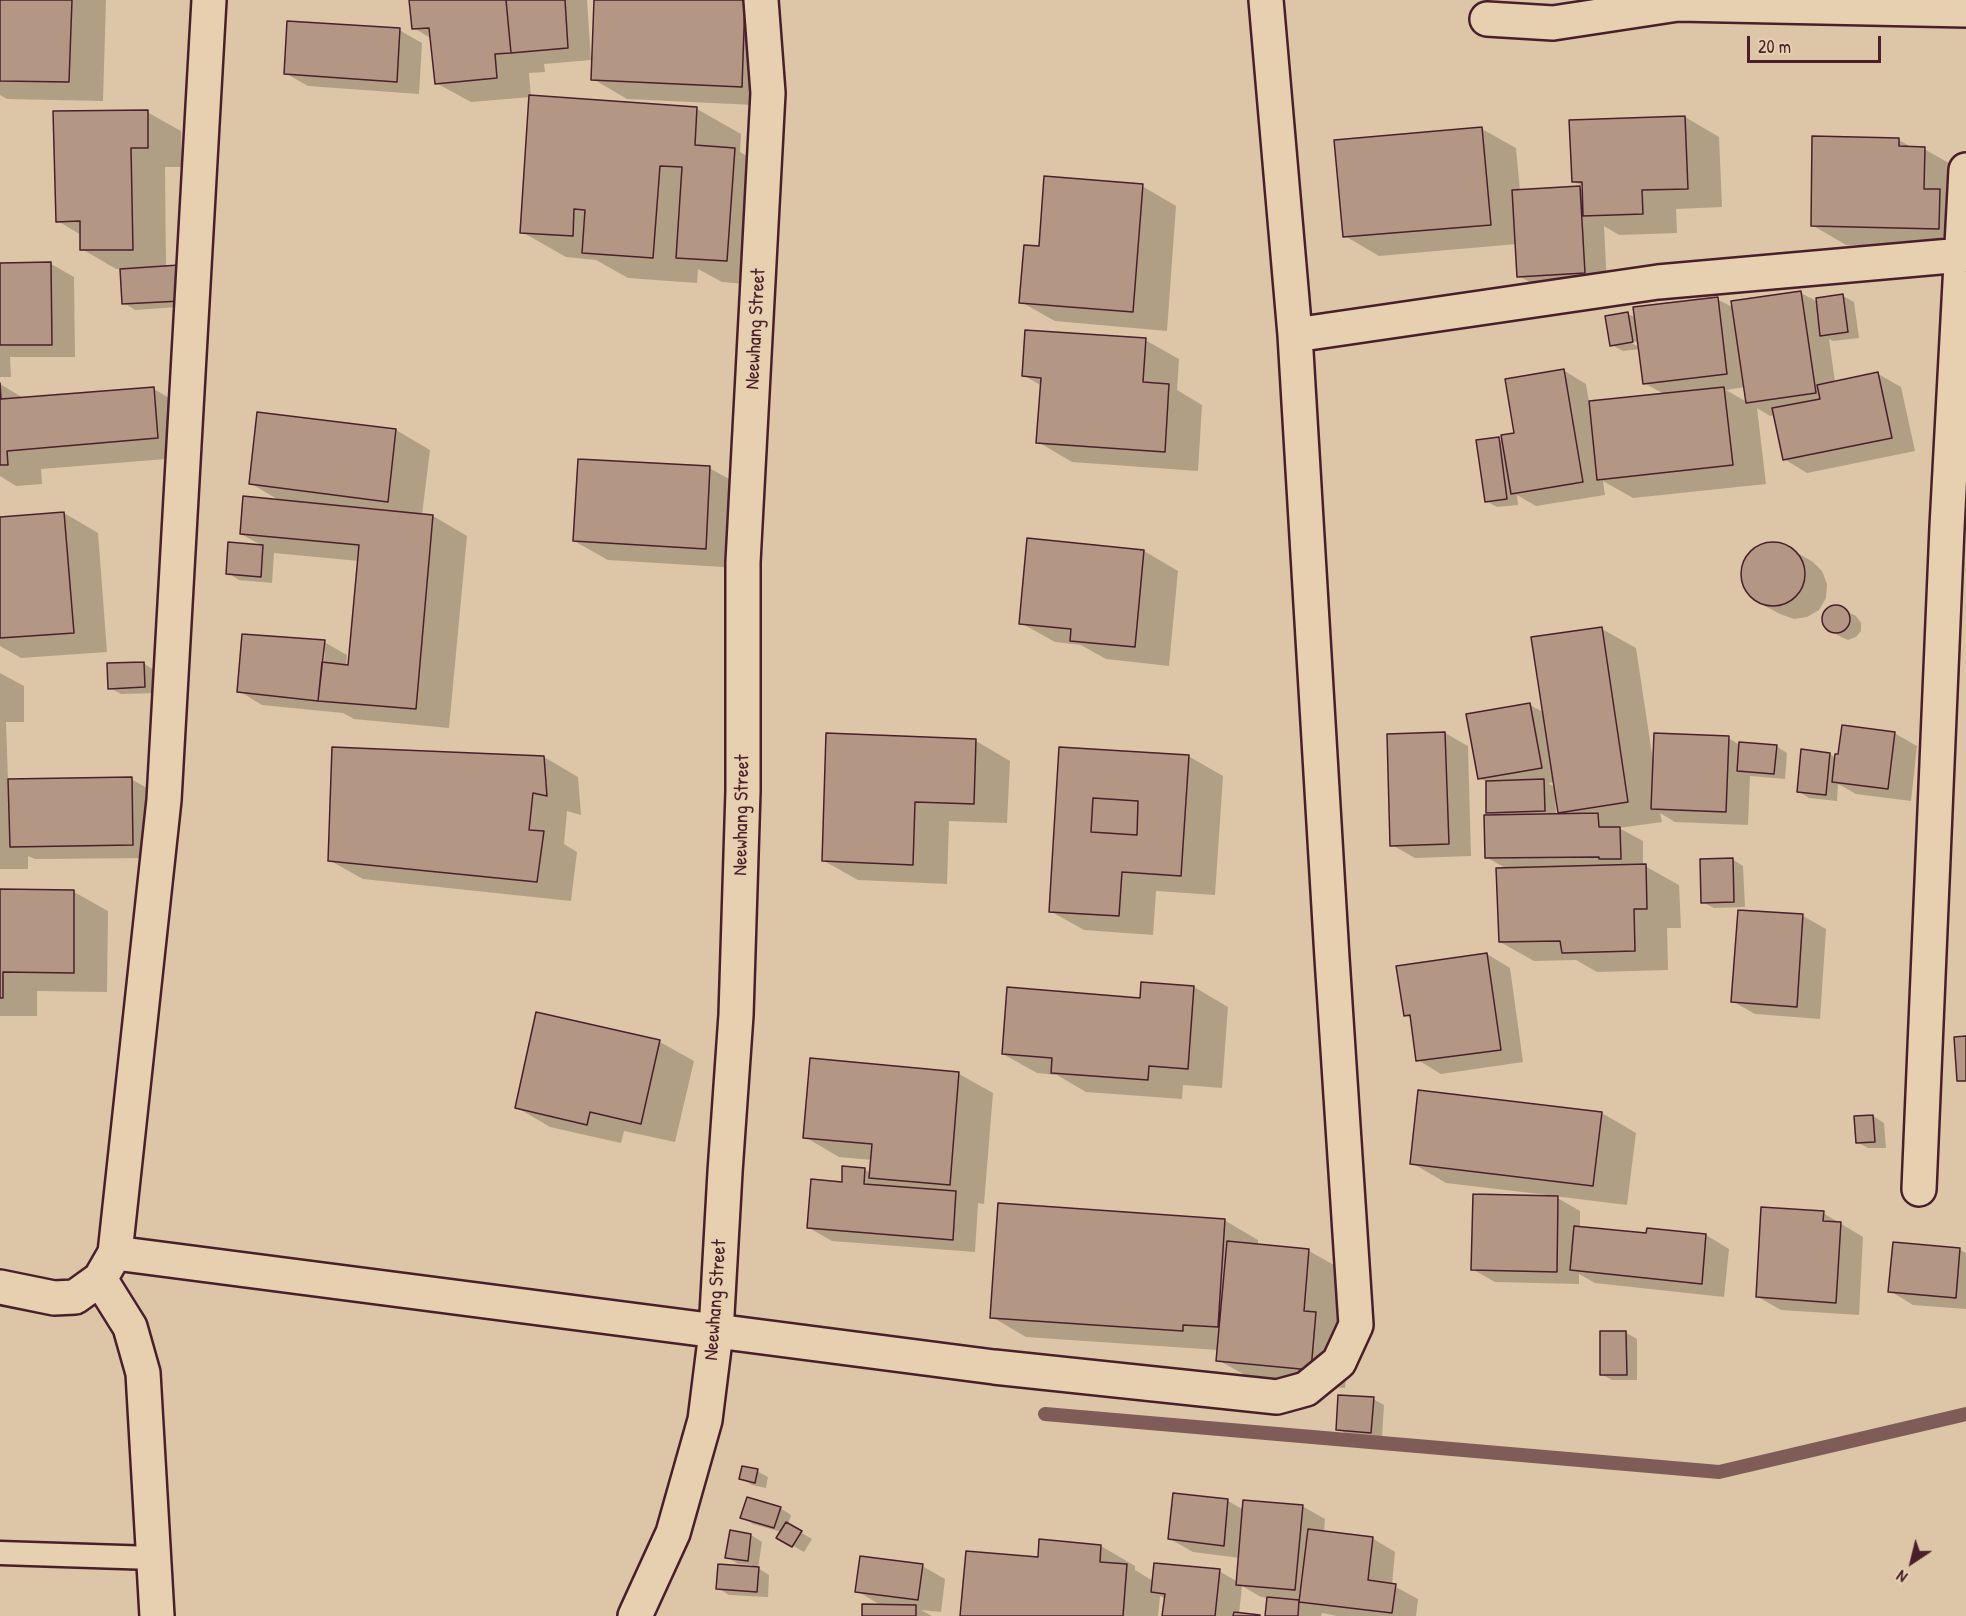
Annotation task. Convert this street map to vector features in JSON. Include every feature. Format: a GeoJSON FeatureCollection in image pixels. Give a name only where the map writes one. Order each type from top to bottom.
{"type":"FeatureCollection","features":[{"type":"Feature","properties":{"kind":"street"},"geometry":{"type":"LineString","coordinates":[[157,1616],[143,1373],[108,1266],[164,800],[209,0]]}},
{"type":"Feature","properties":{"kind":"street","name":"Neewhang Street"},"geometry":{"type":"LineString","coordinates":[[635,1616],[673,1533],[705,1420],[716,1332],[736,1016],[743,791],[743,562],[768,93],[761,0]]}},
{"type":"Feature","properties":{"kind":"street"},"geometry":{"type":"LineString","coordinates":[[0,1287],[54,1298],[75,1297],[108,1266],[716,1332],[994,1367],[1277,1397],[1306,1389],[1339,1362],[1356,1325],[1295,335],[1266,0]]}},
{"type":"Feature","properties":{"kind":"street"},"geometry":{"type":"LineString","coordinates":[[1487,19],[1553,23],[1678,4],[1966,10]]}},
{"type":"Feature","properties":{"kind":"street"},"geometry":{"type":"LineString","coordinates":[[1919,1189],[1947,527],[1966,170]]}},
{"type":"Feature","properties":{"kind":"street"},"geometry":{"type":"LineString","coordinates":[[1295,335],[1658,282],[1962,255]]}},
{"type":"Feature","properties":{"kind":"lane"},"geometry":{"type":"LineString","coordinates":[[0,1553],[153,1558]]}},
{"type":"Feature","properties":{"kind":"building"},"geometry":{"type":"Polygon","coordinates":[[[0,0],[72,0],[69,82],[0,81],[0,0]]]}},
{"type":"Feature","properties":{"kind":"building"},"geometry":{"type":"Polygon","coordinates":[[[409,0],[506,0],[511,53],[495,54],[497,78],[435,84],[429,28],[412,29],[409,0]]]}},
{"type":"Feature","properties":{"kind":"building"},"geometry":{"type":"Polygon","coordinates":[[[506,0],[565,0],[568,48],[511,53],[506,0]]]}},
{"type":"Feature","properties":{"kind":"building"},"geometry":{"type":"Polygon","coordinates":[[[594,0],[745,0],[742,87],[591,80],[594,0]]]}},
{"type":"Feature","properties":{"kind":"building"},"geometry":{"type":"Polygon","coordinates":[[[287,21],[400,28],[397,82],[284,74],[287,21]]]}},
{"type":"Feature","properties":{"kind":"building"},"geometry":{"type":"Polygon","coordinates":[[[529,95],[697,107],[695,145],[735,148],[727,261],[676,258],[682,167],[660,166],[653,258],[582,253],[585,210],[574,209],[573,236],[520,233],[529,95]]]}},
{"type":"Feature","properties":{"kind":"building"},"geometry":{"type":"Polygon","coordinates":[[[148,110],[148,148],[131,148],[133,250],[80,250],[80,221],[56,222],[53,111],[148,110]]]}},
{"type":"Feature","properties":{"kind":"building"},"geometry":{"type":"Polygon","coordinates":[[[1685,116],[1688,189],[1642,190],[1643,214],[1583,216],[1582,182],[1572,182],[1569,120],[1685,116]]]}},
{"type":"Feature","properties":{"kind":"building"},"geometry":{"type":"Polygon","coordinates":[[[1482,127],[1491,225],[1343,237],[1334,140],[1482,127]]]}},
{"type":"Feature","properties":{"kind":"building"},"geometry":{"type":"Polygon","coordinates":[[[1812,136],[1899,138],[1899,146],[1925,147],[1924,189],[1940,189],[1939,229],[1811,226],[1812,136]]]}},
{"type":"Feature","properties":{"kind":"building"},"geometry":{"type":"Polygon","coordinates":[[[1044,176],[1143,184],[1133,312],[1019,303],[1024,245],[1039,246],[1044,176]]]}},
{"type":"Feature","properties":{"kind":"building"},"geometry":{"type":"Polygon","coordinates":[[[1580,186],[1585,273],[1517,277],[1512,190],[1580,186]]]}},
{"type":"Feature","properties":{"kind":"building"},"geometry":{"type":"Polygon","coordinates":[[[51,262],[52,345],[0,345],[0,263],[51,262]]]}},
{"type":"Feature","properties":{"kind":"building"},"geometry":{"type":"Polygon","coordinates":[[[179,265],[181,301],[122,304],[120,269],[179,265]]]}},
{"type":"Feature","properties":{"kind":"building"},"geometry":{"type":"Polygon","coordinates":[[[1801,291],[1816,393],[1746,403],[1731,301],[1801,291]]]}},
{"type":"Feature","properties":{"kind":"building"},"geometry":{"type":"Polygon","coordinates":[[[1843,294],[1848,332],[1820,336],[1816,298],[1843,294]]]}},
{"type":"Feature","properties":{"kind":"building"},"geometry":{"type":"Polygon","coordinates":[[[1718,297],[1727,374],[1643,384],[1633,307],[1718,297]]]}},
{"type":"Feature","properties":{"kind":"building"},"geometry":{"type":"Polygon","coordinates":[[[1628,312],[1633,342],[1610,346],[1605,316],[1628,312]]]}},
{"type":"Feature","properties":{"kind":"building"},"geometry":{"type":"Polygon","coordinates":[[[1025,330],[1146,338],[1143,382],[1169,384],[1165,452],[1036,443],[1041,378],[1022,376],[1025,330]]]}},
{"type":"Feature","properties":{"kind":"building"},"geometry":{"type":"Polygon","coordinates":[[[1564,369],[1583,482],[1511,494],[1501,435],[1514,433],[1505,379],[1564,369]]]}},
{"type":"Feature","properties":{"kind":"building"},"geometry":{"type":"Polygon","coordinates":[[[1878,372],[1892,438],[1783,460],[1772,408],[1820,399],[1817,385],[1878,372]]]}},
{"type":"Feature","properties":{"kind":"building"},"geometry":{"type":"Polygon","coordinates":[[[0,383],[1,399],[154,387],[158,438],[7,451],[8,465],[0,465],[0,383]]]}},
{"type":"Feature","properties":{"kind":"building"},"geometry":{"type":"Polygon","coordinates":[[[1724,387],[1733,465],[1597,480],[1589,401],[1724,387]]]}},
{"type":"Feature","properties":{"kind":"building"},"geometry":{"type":"Polygon","coordinates":[[[257,412],[396,429],[388,502],[249,484],[257,412]]]}},
{"type":"Feature","properties":{"kind":"building"},"geometry":{"type":"Polygon","coordinates":[[[1499,437],[1507,499],[1485,502],[1476,440],[1499,437]]]}},
{"type":"Feature","properties":{"kind":"building"},"geometry":{"type":"Polygon","coordinates":[[[578,459],[710,466],[706,549],[573,541],[578,459]]]}},
{"type":"Feature","properties":{"kind":"building"},"geometry":{"type":"Polygon","coordinates":[[[243,496],[433,515],[416,709],[318,701],[322,662],[348,665],[359,545],[240,534],[243,496]]]}},
{"type":"Feature","properties":{"kind":"building"},"geometry":{"type":"Polygon","coordinates":[[[64,512],[74,633],[0,638],[0,517],[64,512]]]}},
{"type":"Feature","properties":{"kind":"building"},"geometry":{"type":"Polygon","coordinates":[[[1027,538],[1144,550],[1135,647],[1070,641],[1071,629],[1019,624],[1027,538]]]}},
{"type":"Feature","properties":{"kind":"building"},"geometry":{"type":"Polygon","coordinates":[[[228,542],[263,545],[261,577],[226,574],[228,542]]]}},
{"type":"Feature","properties":{"kind":"building"},"geometry":{"type":"Polygon","coordinates":[[[1773,542],[1791,547],[1796,551],[1800,556],[1805,574],[1800,592],[1796,597],[1791,601],[1773,606],[1755,601],[1750,597],[1746,592],[1741,574],[1746,556],[1750,551],[1755,547],[1773,542]]]}},
{"type":"Feature","properties":{"kind":"building"},"geometry":{"type":"Polygon","coordinates":[[[1836,605],[1846,609],[1850,619],[1846,629],[1836,633],[1826,629],[1822,619],[1826,609],[1836,605]]]}},
{"type":"Feature","properties":{"kind":"building"},"geometry":{"type":"Polygon","coordinates":[[[1602,627],[1628,802],[1558,813],[1531,637],[1602,627]]]}},
{"type":"Feature","properties":{"kind":"building"},"geometry":{"type":"Polygon","coordinates":[[[242,634],[325,640],[318,701],[237,692],[242,634]]]}},
{"type":"Feature","properties":{"kind":"building"},"geometry":{"type":"Polygon","coordinates":[[[144,662],[145,687],[108,689],[107,663],[144,662]]]}},
{"type":"Feature","properties":{"kind":"building"},"geometry":{"type":"Polygon","coordinates":[[[1530,703],[1542,768],[1478,779],[1466,714],[1530,703]]]}},
{"type":"Feature","properties":{"kind":"building"},"geometry":{"type":"Polygon","coordinates":[[[1842,725],[1895,732],[1888,789],[1832,782],[1835,754],[1838,754],[1842,725]]]}},
{"type":"Feature","properties":{"kind":"building"},"geometry":{"type":"Polygon","coordinates":[[[1445,732],[1449,844],[1390,846],[1387,734],[1445,732]]]}},
{"type":"Feature","properties":{"kind":"building"},"geometry":{"type":"Polygon","coordinates":[[[826,733],[976,739],[974,804],[915,802],[913,865],[822,861],[826,733]]]}},
{"type":"Feature","properties":{"kind":"building"},"geometry":{"type":"Polygon","coordinates":[[[1654,733],[1729,736],[1726,812],[1651,809],[1654,733]]]}},
{"type":"Feature","properties":{"kind":"building"},"geometry":{"type":"Polygon","coordinates":[[[1739,742],[1777,745],[1774,774],[1737,771],[1739,742]]]}},
{"type":"Feature","properties":{"kind":"building"},"geometry":{"type":"Polygon","coordinates":[[[332,747],[544,756],[547,796],[533,793],[529,830],[544,831],[537,882],[328,861],[332,747]]]}},
{"type":"Feature","properties":{"kind":"building"},"geometry":{"type":"Polygon","coordinates":[[[1059,747],[1189,755],[1181,876],[1122,872],[1119,916],[1049,912],[1059,747]],[[1093,798],[1091,832],[1137,835],[1138,801],[1093,798]]]}},
{"type":"Feature","properties":{"kind":"building"},"geometry":{"type":"Polygon","coordinates":[[[1801,749],[1830,753],[1826,795],[1797,792],[1801,749]]]}},
{"type":"Feature","properties":{"kind":"building"},"geometry":{"type":"Polygon","coordinates":[[[132,777],[133,845],[10,847],[8,779],[132,777]]]}},
{"type":"Feature","properties":{"kind":"building"},"geometry":{"type":"Polygon","coordinates":[[[1544,779],[1545,811],[1486,813],[1486,781],[1544,779]]]}},
{"type":"Feature","properties":{"kind":"building"},"geometry":{"type":"Polygon","coordinates":[[[1093,798],[1138,801],[1137,835],[1091,832],[1093,798]]]}},
{"type":"Feature","properties":{"kind":"building"},"geometry":{"type":"Polygon","coordinates":[[[1598,813],[1599,827],[1620,827],[1621,859],[1599,859],[1599,857],[1485,858],[1484,815],[1598,813]]]}},
{"type":"Feature","properties":{"kind":"building"},"geometry":{"type":"Polygon","coordinates":[[[1733,858],[1734,902],[1701,903],[1700,859],[1733,858]]]}},
{"type":"Feature","properties":{"kind":"building"},"geometry":{"type":"Polygon","coordinates":[[[1646,864],[1647,909],[1634,909],[1635,951],[1562,953],[1560,941],[1499,942],[1496,868],[1646,864]]]}},
{"type":"Feature","properties":{"kind":"building"},"geometry":{"type":"Polygon","coordinates":[[[0,889],[74,890],[74,973],[3,972],[3,998],[0,998],[0,889]]]}},
{"type":"Feature","properties":{"kind":"building"},"geometry":{"type":"Polygon","coordinates":[[[1738,910],[1803,914],[1797,1007],[1731,1002],[1738,910]]]}},
{"type":"Feature","properties":{"kind":"building"},"geometry":{"type":"Polygon","coordinates":[[[1487,953],[1501,1050],[1416,1061],[1410,1015],[1404,1016],[1396,966],[1487,953]]]}},
{"type":"Feature","properties":{"kind":"building"},"geometry":{"type":"Polygon","coordinates":[[[1141,982],[1194,986],[1188,1069],[1149,1066],[1148,1080],[1051,1073],[1052,1058],[1002,1054],[1007,987],[1140,998],[1141,982]]]}},
{"type":"Feature","properties":{"kind":"building"},"geometry":{"type":"Polygon","coordinates":[[[536,1012],[660,1040],[641,1124],[590,1112],[587,1125],[515,1108],[536,1012]]]}},
{"type":"Feature","properties":{"kind":"building"},"geometry":{"type":"Polygon","coordinates":[[[1966,1036],[1966,1081],[1957,1081],[1954,1037],[1966,1036]]]}},
{"type":"Feature","properties":{"kind":"building"},"geometry":{"type":"Polygon","coordinates":[[[810,1058],[959,1072],[950,1185],[869,1178],[872,1144],[803,1138],[810,1058]]]}},
{"type":"Feature","properties":{"kind":"building"},"geometry":{"type":"Polygon","coordinates":[[[1418,1090],[1602,1112],[1593,1186],[1410,1164],[1418,1090]]]}},
{"type":"Feature","properties":{"kind":"building"},"geometry":{"type":"Polygon","coordinates":[[[1873,1115],[1875,1142],[1856,1143],[1854,1116],[1873,1115]]]}},
{"type":"Feature","properties":{"kind":"building"},"geometry":{"type":"Polygon","coordinates":[[[842,1166],[865,1168],[864,1184],[956,1191],[953,1240],[807,1228],[811,1179],[842,1182],[842,1166]]]}},
{"type":"Feature","properties":{"kind":"building"},"geometry":{"type":"Polygon","coordinates":[[[1473,1194],[1558,1196],[1557,1272],[1471,1270],[1473,1194]]]}},
{"type":"Feature","properties":{"kind":"building"},"geometry":{"type":"Polygon","coordinates":[[[998,1203],[1225,1219],[1218,1327],[1183,1325],[1183,1331],[990,1318],[998,1203]]]}},
{"type":"Feature","properties":{"kind":"building"},"geometry":{"type":"Polygon","coordinates":[[[1761,1207],[1824,1211],[1823,1221],[1841,1222],[1836,1303],[1756,1297],[1761,1207]]]}},
{"type":"Feature","properties":{"kind":"building"},"geometry":{"type":"Polygon","coordinates":[[[1574,1226],[1646,1233],[1647,1228],[1706,1234],[1702,1284],[1570,1270],[1574,1226]]]}},
{"type":"Feature","properties":{"kind":"building"},"geometry":{"type":"Polygon","coordinates":[[[1227,1241],[1309,1249],[1304,1311],[1316,1312],[1311,1370],[1216,1361],[1227,1241]]]}},
{"type":"Feature","properties":{"kind":"building"},"geometry":{"type":"Polygon","coordinates":[[[1893,1242],[1960,1248],[1956,1298],[1888,1292],[1893,1242]]]}},
{"type":"Feature","properties":{"kind":"building"},"geometry":{"type":"Polygon","coordinates":[[[1600,1331],[1626,1331],[1627,1375],[1600,1375],[1600,1331]]]}},
{"type":"Feature","properties":{"kind":"building"},"geometry":{"type":"Polygon","coordinates":[[[1338,1395],[1374,1397],[1371,1433],[1336,1430],[1338,1395]]]}},
{"type":"Feature","properties":{"kind":"building"},"geometry":{"type":"Polygon","coordinates":[[[742,1466],[758,1469],[755,1483],[739,1479],[742,1466]]]}},
{"type":"Feature","properties":{"kind":"building"},"geometry":{"type":"Polygon","coordinates":[[[1173,1493],[1228,1499],[1224,1546],[1168,1539],[1173,1493]]]}},
{"type":"Feature","properties":{"kind":"building"},"geometry":{"type":"Polygon","coordinates":[[[747,1497],[781,1507],[774,1528],[740,1518],[747,1497]]]}},
{"type":"Feature","properties":{"kind":"building"},"geometry":{"type":"Polygon","coordinates":[[[1243,1500],[1303,1505],[1295,1590],[1236,1585],[1243,1500]]]}},
{"type":"Feature","properties":{"kind":"building"},"geometry":{"type":"Polygon","coordinates":[[[786,1522],[802,1531],[792,1547],[776,1538],[786,1522]]]}},
{"type":"Feature","properties":{"kind":"building"},"geometry":{"type":"Polygon","coordinates":[[[1308,1529],[1373,1537],[1368,1580],[1396,1584],[1392,1613],[1299,1602],[1308,1529]]]}},
{"type":"Feature","properties":{"kind":"building"},"geometry":{"type":"Polygon","coordinates":[[[730,1530],[751,1534],[748,1561],[725,1558],[730,1530]]]}},
{"type":"Feature","properties":{"kind":"building"},"geometry":{"type":"Polygon","coordinates":[[[1039,1539],[1101,1545],[1100,1562],[1127,1564],[1123,1616],[960,1616],[966,1551],[1038,1557],[1039,1539]]]}},
{"type":"Feature","properties":{"kind":"building"},"geometry":{"type":"Polygon","coordinates":[[[860,1556],[923,1564],[918,1600],[855,1592],[860,1556]]]}},
{"type":"Feature","properties":{"kind":"building"},"geometry":{"type":"Polygon","coordinates":[[[1154,1563],[1220,1569],[1215,1616],[1162,1616],[1165,1594],[1151,1592],[1154,1563]]]}},
{"type":"Feature","properties":{"kind":"building"},"geometry":{"type":"Polygon","coordinates":[[[718,1564],[759,1567],[757,1592],[716,1589],[718,1564]]]}},
{"type":"Feature","properties":{"kind":"building"},"geometry":{"type":"Polygon","coordinates":[[[1267,1597],[1299,1600],[1298,1616],[1265,1616],[1267,1597]]]}},
{"type":"Feature","properties":{"kind":"building"},"geometry":{"type":"Polygon","coordinates":[[[862,1604],[916,1605],[916,1616],[862,1616],[862,1604]]]}},
{"type":"Feature","properties":{"kind":"building"},"geometry":{"type":"Polygon","coordinates":[[[1234,1612],[1260,1615],[1260,1616],[1233,1616],[1234,1612]]]}},
{"type":"Feature","properties":{"kind":"waterway"},"geometry":{"type":"LineString","coordinates":[[1045,1414],[1719,1472],[1966,1414]]}}]}
